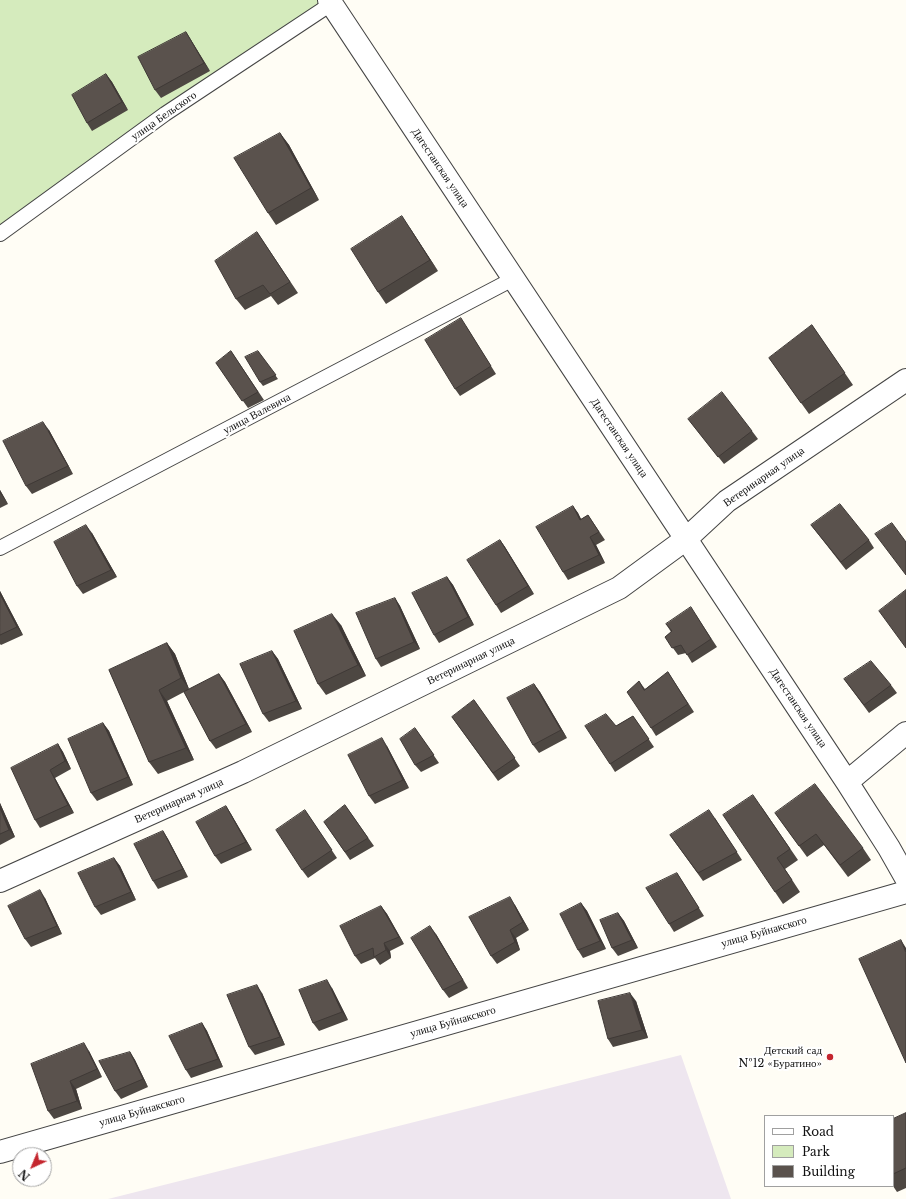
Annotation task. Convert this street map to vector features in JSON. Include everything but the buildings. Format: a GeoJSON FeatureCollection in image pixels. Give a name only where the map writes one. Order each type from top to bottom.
{"type":"FeatureCollection","features":[{"type":"Feature","properties":{"kind":"street","name":"Дагестанская улица"},"geometry":{"type":"LineString","coordinates":[[330,2],[847,782],[906,878]]}},
{"type":"Feature","properties":{"kind":"street","name":"Ветеринарная улица"},"geometry":{"type":"LineString","coordinates":[[0,881],[243,772],[619,588],[686,539],[727,501],[906,380]]}},
{"type":"Feature","properties":{"kind":"street"},"geometry":{"type":"LineString","coordinates":[[847,782],[906,733]]}},
{"type":"Feature","properties":{"kind":"street","name":"улица Буйнакского"},"geometry":{"type":"LineString","coordinates":[[0,1152],[906,892]]}},
{"type":"Feature","properties":{"kind":"lane","name":"улица Бельского"},"geometry":{"type":"LineString","coordinates":[[0,234],[165,114],[330,2]]}},
{"type":"Feature","properties":{"kind":"lane","name":"улица Валевича"},"geometry":{"type":"LineString","coordinates":[[0,548],[513,279]]}},
{"type":"Feature","properties":{"kind":"shaded area"},"geometry":{"type":"Polygon","coordinates":[[[681,1055],[731,1199],[108,1199],[681,1055]]]}},
{"type":"Feature","properties":{"kind":"green space"},"geometry":{"type":"Polygon","coordinates":[[[0,0],[341,0],[0,234],[0,0]]]}},
{"type":"Feature","properties":{"kind":"place","name":"Детский сад №12 «Буратино»"},"geometry":{"type":"Point","coordinates":[830,1057]}}]}
